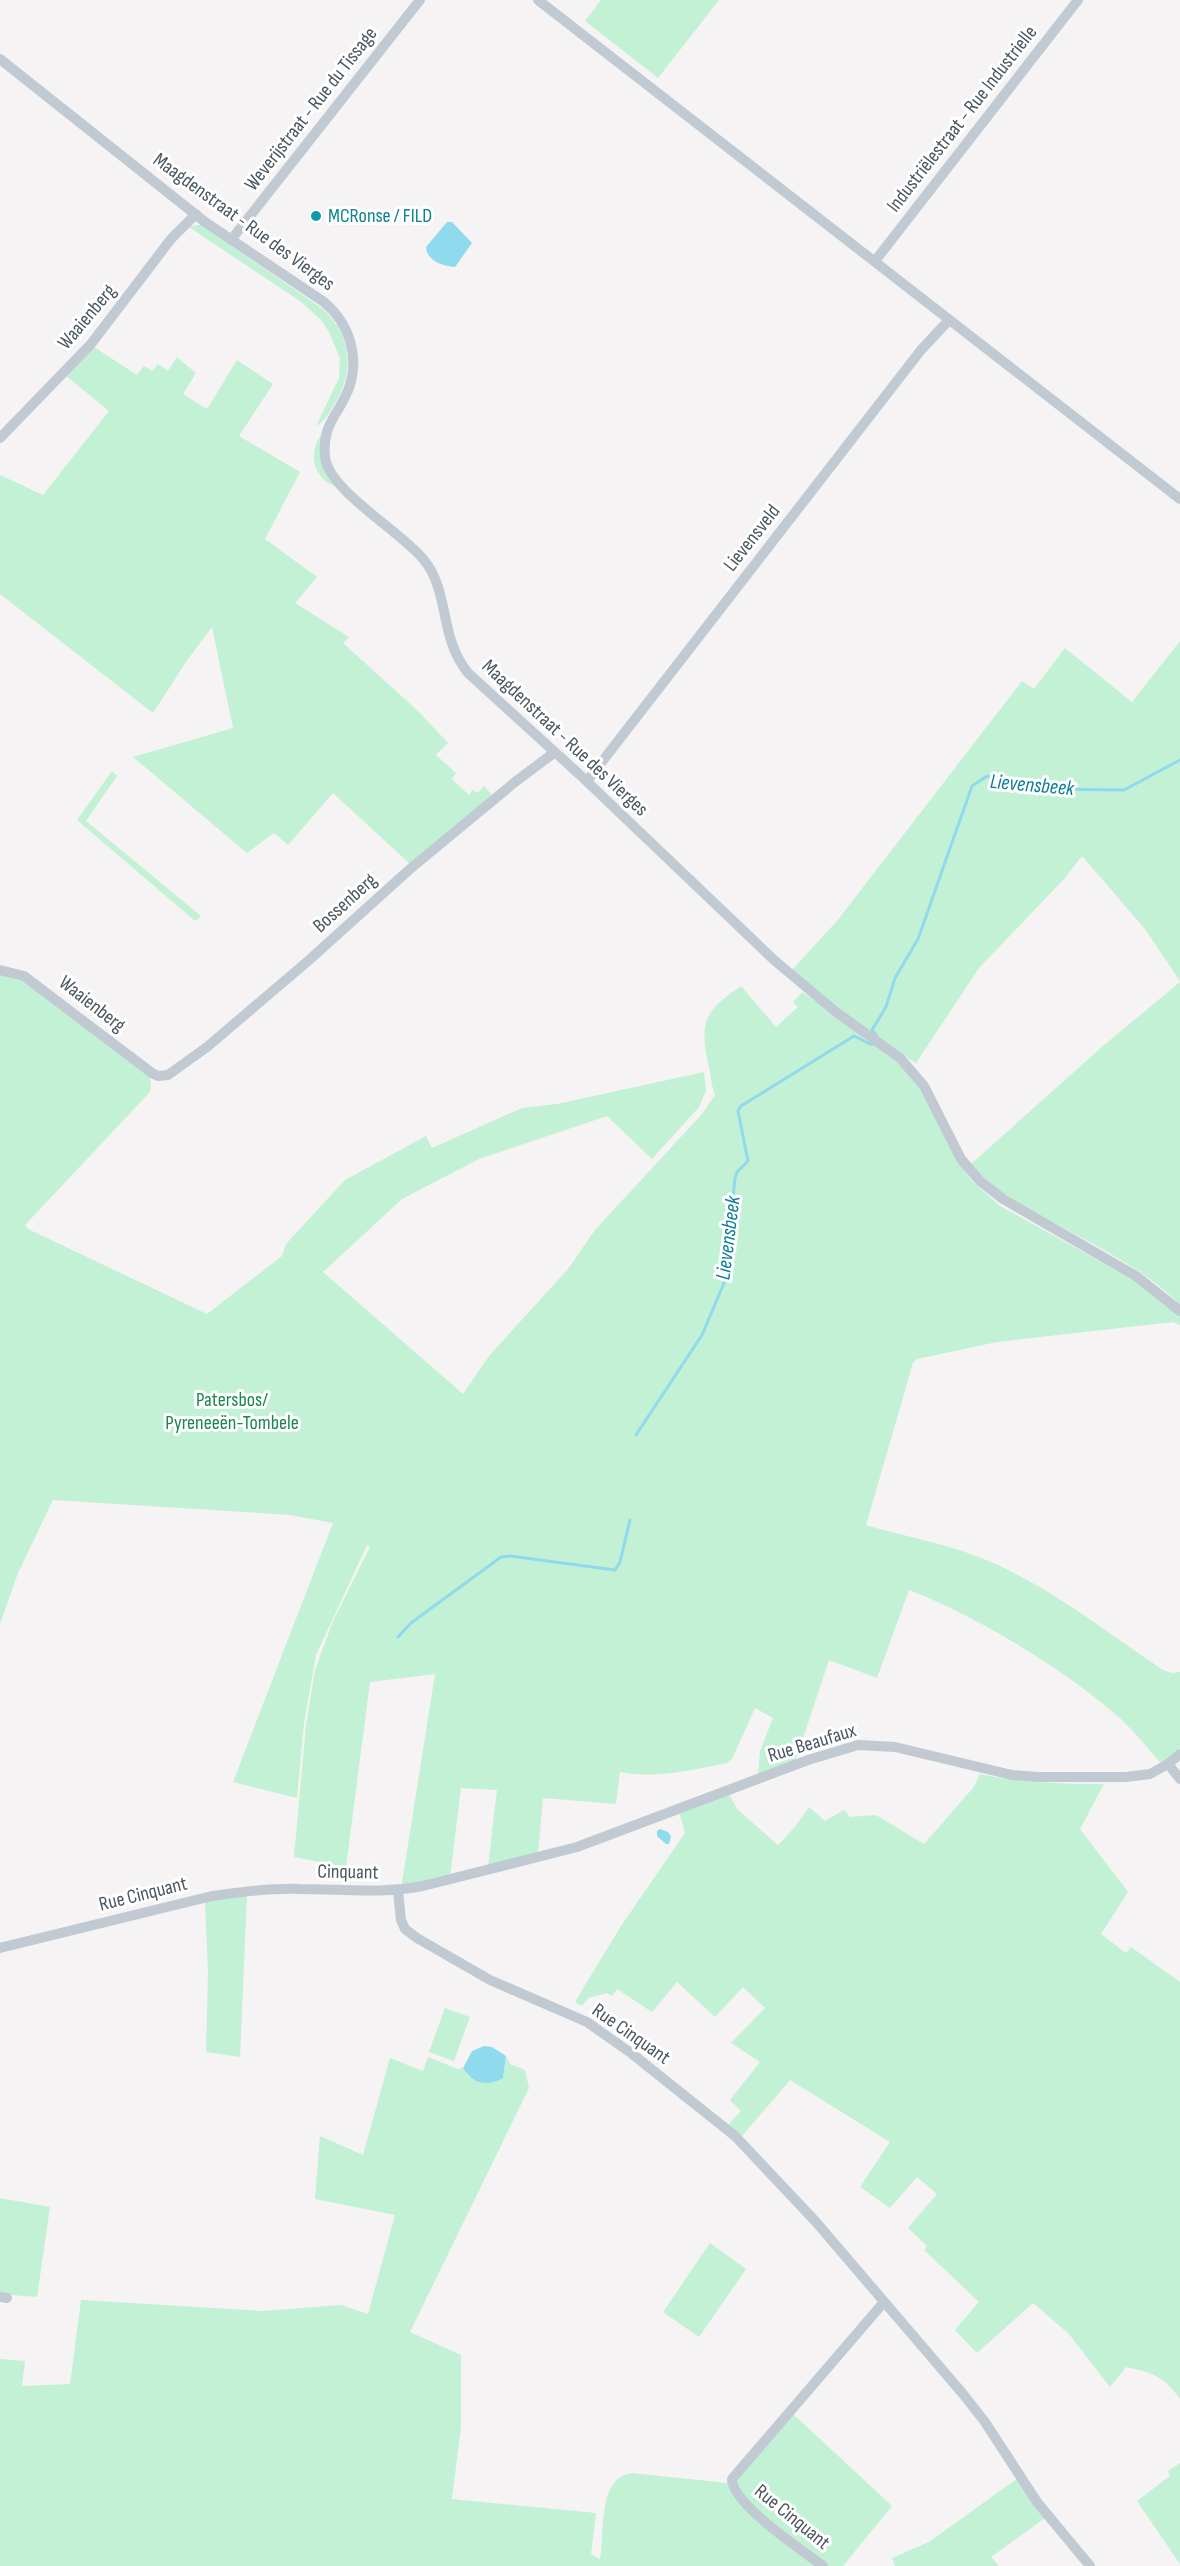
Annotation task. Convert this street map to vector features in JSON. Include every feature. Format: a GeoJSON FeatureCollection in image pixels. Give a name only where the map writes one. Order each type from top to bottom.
{"type":"FeatureCollection","features":[{"type":"Feature","properties":{"kind":"street","name":"Weverijstraat - Rue du Tissage"},"geometry":{"type":"LineString","coordinates":[[231,240],[420,0]]}},
{"type":"Feature","properties":{"kind":"street"},"geometry":{"type":"LineString","coordinates":[[538,0],[1180,499]]}},
{"type":"Feature","properties":{"kind":"street","name":"Industriëlestraat - Rue Industrielle"},"geometry":{"type":"LineString","coordinates":[[875,261],[1078,0]]}},
{"type":"Feature","properties":{"kind":"street","name":"Maagdenstraat - Rue des Vierges"},"geometry":{"type":"LineString","coordinates":[[0,59],[196,214],[324,302],[340,319],[348,334],[353,362],[348,389],[328,425],[325,444],[326,464],[346,493],[401,536],[428,566],[440,596],[447,634],[465,670],[587,781],[774,960],[819,998],[889,1049],[909,1067],[931,1099],[961,1159],[980,1181],[1003,1199],[1136,1276],[1180,1311]]}},
{"type":"Feature","properties":{"kind":"street","name":"Waaienberg"},"geometry":{"type":"LineString","coordinates":[[0,438],[91,344],[171,239],[196,214]]}},
{"type":"Feature","properties":{"kind":"street","name":"Lievensveld"},"geometry":{"type":"LineString","coordinates":[[587,781],[921,350],[949,320]]}},
{"type":"Feature","properties":{"kind":"street","name":"Bossenberg"},"geometry":{"type":"LineString","coordinates":[[158,1076],[174,1072],[207,1047],[301,968],[410,869],[555,752]]}},
{"type":"Feature","properties":{"kind":"street","name":"Waaienberg"},"geometry":{"type":"LineString","coordinates":[[0,970],[24,976],[40,986],[158,1076]]}},
{"type":"Feature","properties":{"kind":"street","name":"Rue Beaufaux"},"geometry":{"type":"LineString","coordinates":[[398,1891],[577,1847],[808,1760],[858,1745],[895,1748],[1012,1775],[1037,1777],[1126,1777],[1150,1774],[1174,1759],[1180,1779]]}},
{"type":"Feature","properties":{"kind":"street","name":"Cinquant"},"geometry":{"type":"LineString","coordinates":[[297,1889],[398,1891]]}},
{"type":"Feature","properties":{"kind":"street","name":"Rue Cinquant"},"geometry":{"type":"LineString","coordinates":[[0,1948],[212,1896],[244,1891],[297,1889]]}},
{"type":"Feature","properties":{"kind":"street","name":"Rue Cinquant"},"geometry":{"type":"LineString","coordinates":[[398,1891],[401,1920],[405,1929],[417,1938],[470,1970],[587,2022],[631,2052],[735,2136],[816,2222],[963,2394],[985,2422],[1037,2502],[1090,2566]]}},
{"type":"Feature","properties":{"kind":"street","name":"Rue Cinquant"},"geometry":{"type":"LineString","coordinates":[[823,2566],[745,2505],[734,2489],[732,2479],[884,2302]]}},
{"type":"Feature","properties":{"kind":"green space"},"geometry":{"type":"Polygon","coordinates":[[[601,0],[719,0],[658,78],[585,21],[601,0]]]}},
{"type":"Feature","properties":{"kind":"green space"},"geometry":{"type":"Polygon","coordinates":[[[201,225],[323,309],[340,330],[347,353],[346,377],[330,412],[316,426],[339,378],[340,358],[329,332],[321,320],[300,301],[189,227],[201,225]]]}},
{"type":"Feature","properties":{"kind":"green space"},"geometry":{"type":"Polygon","coordinates":[[[94,347],[137,375],[144,366],[152,371],[158,364],[168,371],[177,357],[196,373],[183,394],[207,409],[237,360],[273,384],[239,436],[300,472],[265,539],[317,577],[295,603],[349,637],[343,643],[419,712],[448,743],[436,755],[456,773],[452,779],[469,795],[473,790],[477,793],[484,786],[494,797],[410,864],[333,793],[288,845],[274,833],[247,853],[133,757],[233,728],[212,627],[153,713],[0,594],[0,475],[43,495],[109,411],[64,374],[94,347]]]}},
{"type":"Feature","properties":{"kind":"green space"},"geometry":{"type":"Polygon","coordinates":[[[321,435],[326,474],[334,486],[321,477],[315,464],[315,449],[321,435]]]}},
{"type":"Feature","properties":{"kind":"green space"},"geometry":{"type":"Polygon","coordinates":[[[1180,641],[1180,981],[1145,929],[1082,856],[1064,879],[979,968],[916,1063],[863,1030],[792,970],[837,921],[1022,681],[1034,689],[1065,648],[1132,702],[1180,641]]]}},
{"type":"Feature","properties":{"kind":"green space"},"geometry":{"type":"Polygon","coordinates":[[[112,771],[117,776],[86,821],[201,916],[195,921],[77,820],[112,771]]]}},
{"type":"Feature","properties":{"kind":"green space","name":"Patersbos/ Pyreneeën-Tombele"},"geometry":{"type":"Polygon","coordinates":[[[0,973],[23,978],[150,1077],[149,1093],[25,1225],[28,1229],[207,1314],[282,1256],[286,1244],[345,1180],[426,1136],[432,1148],[522,1108],[557,1104],[704,1072],[706,1091],[699,1107],[652,1159],[607,1116],[479,1159],[402,1199],[323,1272],[463,1394],[489,1356],[568,1269],[595,1230],[702,1114],[715,1095],[704,1037],[708,1018],[713,1010],[741,986],[776,1027],[798,1007],[793,1002],[802,992],[882,1046],[916,1082],[956,1159],[972,1181],[1000,1206],[1141,1284],[1180,1316],[1180,1325],[1173,1322],[997,1342],[917,1359],[913,1363],[866,1525],[949,1547],[1001,1567],[1050,1593],[1163,1670],[1172,1673],[1180,1672],[1180,1748],[1162,1764],[1121,1719],[1043,1660],[961,1613],[909,1590],[877,1678],[829,1660],[795,1762],[758,1775],[760,1751],[773,1718],[755,1708],[732,1759],[727,1763],[660,1774],[620,1772],[616,1804],[543,1798],[538,1853],[488,1866],[497,1790],[461,1788],[450,1877],[401,1889],[435,1674],[370,1682],[346,1867],[294,1857],[306,1725],[315,1670],[333,1621],[370,1547],[367,1545],[316,1655],[304,1723],[297,1798],[233,1782],[333,1523],[290,1515],[53,1500],[18,1573],[0,1624],[0,973]]]}},
{"type":"Feature","properties":{"kind":"green space"},"geometry":{"type":"Polygon","coordinates":[[[1180,982],[1180,1305],[1166,1291],[1131,1266],[1002,1192],[971,1164],[1103,1046],[1180,982]]]}},
{"type":"Feature","properties":{"kind":"green space"},"geometry":{"type":"Polygon","coordinates":[[[980,1774],[1042,1782],[1104,1784],[1080,1829],[1128,1892],[1101,1934],[1126,1953],[1131,1947],[1180,1982],[1180,2399],[1163,2380],[1144,2371],[1126,2367],[1110,2387],[1069,2334],[1033,2303],[977,2353],[955,2330],[979,2302],[924,2250],[927,2246],[908,2228],[937,2194],[917,2177],[890,2208],[860,2187],[890,2142],[790,2080],[742,2136],[728,2125],[741,2111],[730,2100],[760,2062],[731,2043],[765,2008],[743,1987],[715,2017],[677,1982],[652,2012],[617,1989],[612,1996],[607,1993],[588,1998],[582,2006],[575,2002],[621,1926],[685,1833],[679,1812],[729,1794],[737,1809],[778,1845],[809,1807],[825,1821],[844,1810],[850,1817],[876,1815],[924,1844],[973,1788],[980,1774]]]}},
{"type":"Feature","properties":{"kind":"green space"},"geometry":{"type":"Polygon","coordinates":[[[247,1894],[240,2057],[206,2052],[208,1973],[205,1902],[247,1894]]]}},
{"type":"Feature","properties":{"kind":"green space"},"geometry":{"type":"Polygon","coordinates":[[[445,2008],[470,2017],[454,2061],[429,2052],[445,2008]]]}},
{"type":"Feature","properties":{"kind":"green space"},"geometry":{"type":"Polygon","coordinates":[[[506,2056],[510,2064],[525,2070],[529,2088],[410,2332],[461,2355],[461,2427],[452,2499],[596,2513],[591,2554],[600,2559],[605,2508],[613,2485],[620,2477],[631,2473],[728,2483],[734,2497],[743,2507],[819,2566],[0,2566],[0,2359],[25,2361],[22,2386],[70,2384],[81,2300],[263,2311],[341,2305],[368,2314],[395,2215],[315,2199],[320,2136],[363,2155],[390,2058],[423,2071],[428,2057],[458,2069],[463,2068],[469,2077],[503,2078],[506,2056]]]}},
{"type":"Feature","properties":{"kind":"green space"},"geometry":{"type":"Polygon","coordinates":[[[0,2198],[50,2207],[37,2297],[0,2294],[0,2198]]]}},
{"type":"Feature","properties":{"kind":"green space"},"geometry":{"type":"Polygon","coordinates":[[[710,2243],[746,2269],[699,2337],[663,2312],[710,2243]]]}},
{"type":"Feature","properties":{"kind":"green space"},"geometry":{"type":"Polygon","coordinates":[[[793,2414],[892,2506],[843,2566],[827,2566],[747,2503],[736,2480],[793,2414]]]}},
{"type":"Feature","properties":{"kind":"green space"},"geometry":{"type":"Polygon","coordinates":[[[1180,2463],[1180,2564],[1137,2501],[1170,2476],[1168,2471],[1180,2463]]]}},
{"type":"Feature","properties":{"kind":"green space"},"geometry":{"type":"Polygon","coordinates":[[[1018,2478],[1045,2518],[991,2557],[999,2566],[895,2566],[892,2558],[929,2542],[1018,2478]]]}},
{"type":"Feature","properties":{"kind":"water"},"geometry":{"type":"Polygon","coordinates":[[[447,222],[452,222],[472,243],[455,267],[436,262],[429,256],[426,247],[447,222]]]}},
{"type":"Feature","properties":{"kind":"water"},"geometry":{"type":"Polygon","coordinates":[[[660,1829],[671,1836],[669,1844],[657,1836],[657,1831],[660,1829]]]}},
{"type":"Feature","properties":{"kind":"water"},"geometry":{"type":"Polygon","coordinates":[[[484,2046],[492,2047],[506,2056],[503,2078],[497,2081],[486,2083],[476,2081],[463,2068],[472,2051],[484,2046]]]}},
{"type":"Feature","properties":{"kind":"waterway","name":"Lievensbeek"},"geometry":{"type":"LineString","coordinates":[[877,1036],[872,1030],[886,1007],[895,978],[918,939],[972,786],[987,776],[1042,789],[1124,790],[1180,760]]}},
{"type":"Feature","properties":{"kind":"waterway","name":"Lievensbeek"},"geometry":{"type":"LineString","coordinates":[[636,1435],[702,1335],[724,1283],[735,1178],[737,1172],[748,1161],[738,1111],[741,1106],[854,1036],[874,1044]]}},
{"type":"Feature","properties":{"kind":"waterway","name":"Lievensbeek"},"geometry":{"type":"LineString","coordinates":[[398,1637],[411,1623],[501,1557],[510,1556],[615,1570],[620,1562],[630,1520]]}},
{"type":"Feature","properties":{"kind":"place","name":"MCRonse / FILD"},"geometry":{"type":"Point","coordinates":[316,216]}}]}
